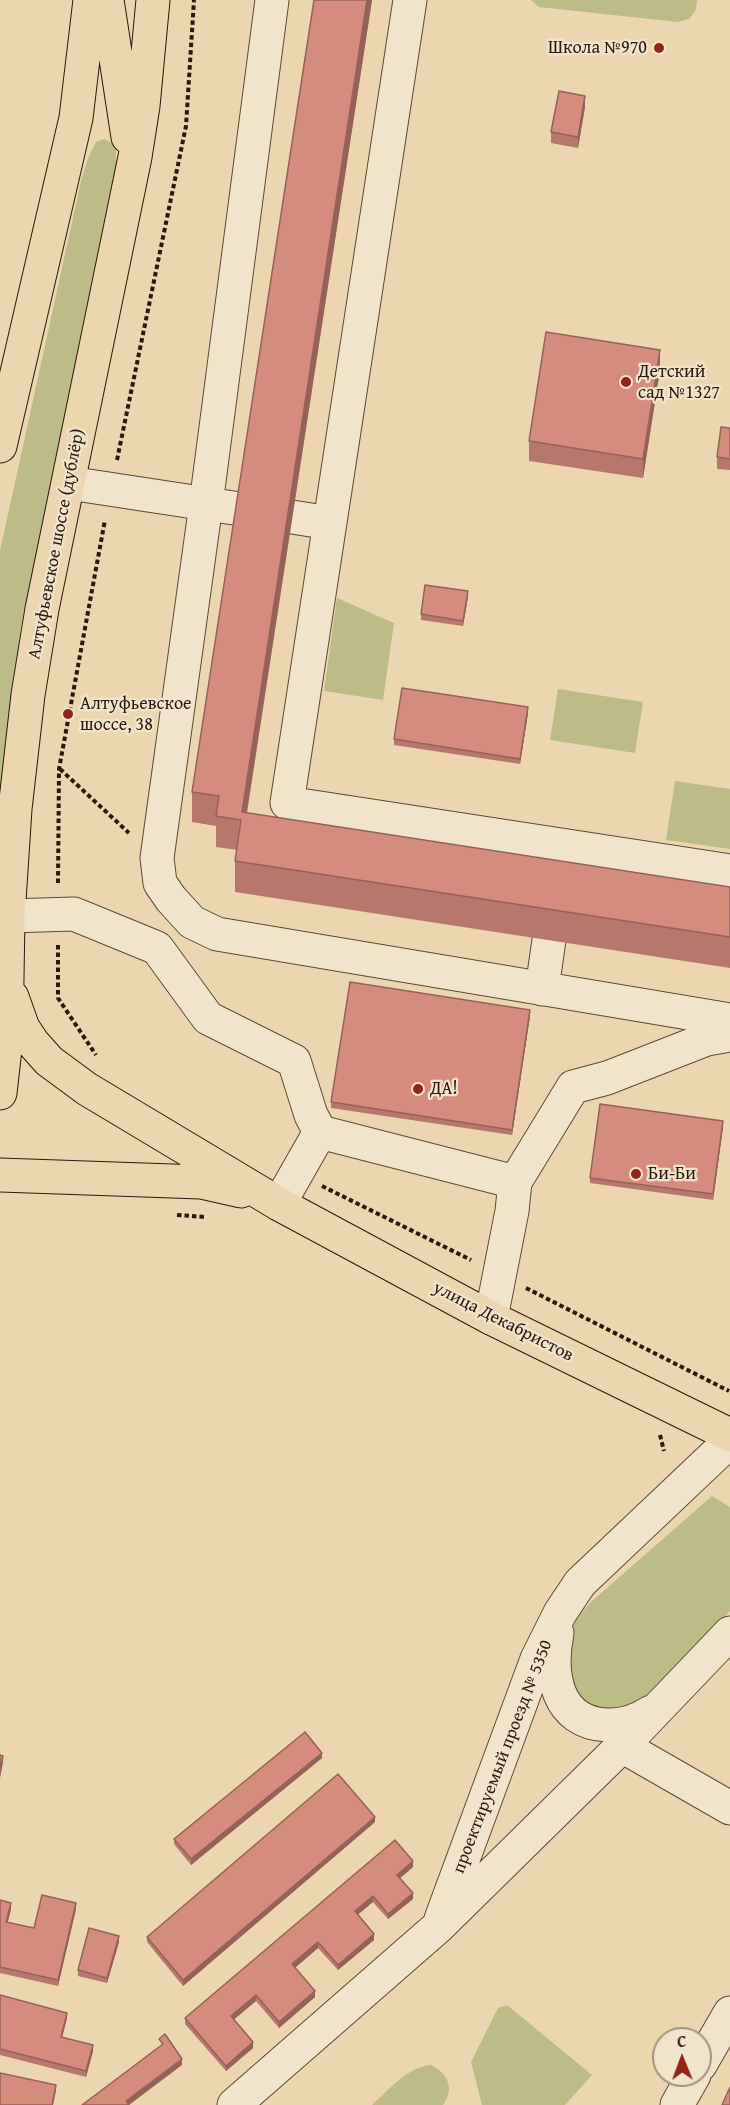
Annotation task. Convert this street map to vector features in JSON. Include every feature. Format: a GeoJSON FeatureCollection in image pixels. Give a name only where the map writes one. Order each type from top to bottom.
{"type":"FeatureCollection","features":[{"type":"Feature","properties":{"kind":"main road"},"geometry":{"type":"LineString","coordinates":[[0,446],[68,155],[80,93],[90,0]]}},
{"type":"Feature","properties":{"kind":"main road"},"geometry":{"type":"LineString","coordinates":[[107,0],[129,144],[129,181],[126,204]]}},
{"type":"Feature","properties":{"kind":"main road"},"geometry":{"type":"LineString","coordinates":[[68,155],[76,130],[131,0]]}},
{"type":"Feature","properties":{"kind":"main road","name":"Алтуфьевское шоссе (дублёр)"},"geometry":{"type":"LineString","coordinates":[[1,1086],[6,1040],[8,916],[15,809],[28,695],[42,609],[126,204],[143,106],[153,0]]}},
{"type":"Feature","properties":{"kind":"main road","name":"улица Декабристов"},"geometry":{"type":"LineString","coordinates":[[8,973],[15,1010],[33,1043],[49,1061],[87,1089],[279,1204],[491,1318],[730,1435]]}},
{"type":"Feature","properties":{"kind":"main road","name":"улица Декабристов"},"geometry":{"type":"LineString","coordinates":[[0,1175],[201,1182],[242,1191],[279,1204]]}},
{"type":"Feature","properties":{"kind":"street"},"geometry":{"type":"LineString","coordinates":[[272,0],[157,858],[160,883],[192,922],[217,934],[730,1020]]}},
{"type":"Feature","properties":{"kind":"street"},"geometry":{"type":"LineString","coordinates":[[410,0],[287,802],[730,871]]}},
{"type":"Feature","properties":{"kind":"street"},"geometry":{"type":"LineString","coordinates":[[69,483],[240,509]]}},
{"type":"Feature","properties":{"kind":"street"},"geometry":{"type":"LineString","coordinates":[[292,517],[330,523]]}},
{"type":"Feature","properties":{"kind":"street"},"geometry":{"type":"LineString","coordinates":[[559,879],[564,845]]}},
{"type":"Feature","properties":{"kind":"street"},"geometry":{"type":"LineString","coordinates":[[8,916],[74,914],[157,948],[208,1018],[294,1061],[311,1115],[320,1132],[515,1182]]}},
{"type":"Feature","properties":{"kind":"street"},"geometry":{"type":"LineString","coordinates":[[542,988],[549,940]]}},
{"type":"Feature","properties":{"kind":"street"},"geometry":{"type":"LineString","coordinates":[[491,1318],[512,1211],[515,1182],[573,1087],[607,1078],[707,1039],[730,1035]]}},
{"type":"Feature","properties":{"kind":"street"},"geometry":{"type":"LineString","coordinates":[[279,1204],[320,1132]]}},
{"type":"Feature","properties":{"kind":"street","name":"проектируемый проезд № 5350"},"geometry":{"type":"LineString","coordinates":[[439,1926],[537,1659],[560,1613],[580,1583],[730,1441]]}},
{"type":"Feature","properties":{"kind":"street"},"geometry":{"type":"LineString","coordinates":[[560,1613],[553,1652],[554,1677],[562,1700],[573,1715],[591,1724],[615,1725],[637,1721],[660,1706]]}},
{"type":"Feature","properties":{"kind":"street","name":"проектируемый проезд № 5350"},"geometry":{"type":"LineString","coordinates":[[234,2105],[439,1926],[622,1746],[730,1633]]}},
{"type":"Feature","properties":{"kind":"street"},"geometry":{"type":"LineString","coordinates":[[622,1746],[730,1808]]}},
{"type":"Feature","properties":{"kind":"street"},"geometry":{"type":"LineString","coordinates":[[712,2044],[730,2013]]}},
{"type":"Feature","properties":{"kind":"street"},"geometry":{"type":"LineString","coordinates":[[677,2105],[687,2087]]}},
{"type":"Feature","properties":{"kind":"path"},"geometry":{"type":"LineString","coordinates":[[157,858],[59,769],[111,489],[186,126],[194,0]]}},
{"type":"Feature","properties":{"kind":"path"},"geometry":{"type":"LineString","coordinates":[[685,1367],[729,1391]]}},
{"type":"Feature","properties":{"kind":"path"},"geometry":{"type":"LineString","coordinates":[[659,1432],[664,1451]]}},
{"type":"Feature","properties":{"kind":"shaded area"},"geometry":{"type":"Polygon","coordinates":[[[531,0],[697,0],[696,10],[689,19],[678,22],[539,7],[531,0]]]}},
{"type":"Feature","properties":{"kind":"shaded area"},"geometry":{"type":"Polygon","coordinates":[[[104,139],[116,145],[116,181],[22,621],[5,746],[0,836],[0,551],[81,181],[96,142],[104,139]]]}},
{"type":"Feature","properties":{"kind":"shaded area"},"geometry":{"type":"Polygon","coordinates":[[[337,598],[394,623],[383,700],[324,691],[337,598]]]}},
{"type":"Feature","properties":{"kind":"shaded area"},"geometry":{"type":"Polygon","coordinates":[[[558,689],[643,702],[635,753],[550,740],[558,689]]]}},
{"type":"Feature","properties":{"kind":"shaded area"},"geometry":{"type":"Polygon","coordinates":[[[675,781],[730,789],[730,849],[666,840],[675,781]]]}},
{"type":"Feature","properties":{"kind":"shaded area"},"geometry":{"type":"Polygon","coordinates":[[[712,1496],[730,1507],[730,1611],[642,1708],[622,1717],[574,1700],[568,1638],[576,1619],[591,1602],[712,1496]]]}},
{"type":"Feature","properties":{"kind":"shaded area"},"geometry":{"type":"Polygon","coordinates":[[[507,2005],[592,2075],[565,2105],[482,2105],[471,2062],[498,2008],[507,2005]]]}},
{"type":"Feature","properties":{"kind":"shaded area"},"geometry":{"type":"Polygon","coordinates":[[[431,2065],[442,2072],[448,2082],[449,2093],[443,2105],[372,2105],[406,2075],[431,2065]]]}},
{"type":"Feature","properties":{"kind":"building"},"geometry":{"type":"Polygon","coordinates":[[[314,0],[367,0],[242,812],[730,887],[730,937],[235,861],[241,820],[216,816],[219,796],[192,792],[314,0]]]}},
{"type":"Feature","properties":{"kind":"building"},"geometry":{"type":"Polygon","coordinates":[[[559,91],[585,96],[578,137],[551,132],[559,91]]]}},
{"type":"Feature","properties":{"kind":"building"},"geometry":{"type":"Polygon","coordinates":[[[546,332],[660,350],[643,459],[529,441],[546,332]]]}},
{"type":"Feature","properties":{"kind":"building"},"geometry":{"type":"Polygon","coordinates":[[[721,427],[730,428],[730,459],[717,457],[721,427]]]}},
{"type":"Feature","properties":{"kind":"building"},"geometry":{"type":"Polygon","coordinates":[[[425,585],[468,591],[463,621],[421,614],[425,585]]]}},
{"type":"Feature","properties":{"kind":"building"},"geometry":{"type":"Polygon","coordinates":[[[402,688],[528,707],[520,759],[394,739],[402,688]]]}},
{"type":"Feature","properties":{"kind":"building"},"geometry":{"type":"Polygon","coordinates":[[[350,982],[530,1010],[512,1130],[331,1102],[350,982]]]}},
{"type":"Feature","properties":{"kind":"building"},"geometry":{"type":"Polygon","coordinates":[[[600,1104],[723,1121],[713,1194],[590,1178],[600,1104]]]}},
{"type":"Feature","properties":{"kind":"building"},"geometry":{"type":"Polygon","coordinates":[[[305,1732],[322,1753],[191,1859],[174,1839],[305,1732]]]}},
{"type":"Feature","properties":{"kind":"building"},"geometry":{"type":"Polygon","coordinates":[[[0,1755],[3,1756],[0,1773],[0,1755]]]}},
{"type":"Feature","properties":{"kind":"building"},"geometry":{"type":"Polygon","coordinates":[[[338,1774],[375,1817],[183,1980],[147,1937],[338,1774]]]}},
{"type":"Feature","properties":{"kind":"building"},"geometry":{"type":"Polygon","coordinates":[[[395,1840],[413,1861],[397,1875],[413,1893],[388,1914],[373,1896],[355,1911],[374,1934],[338,1965],[318,1942],[292,1964],[315,1991],[279,2022],[256,1995],[231,2016],[253,2042],[226,2066],[185,2018],[395,1840]]]}},
{"type":"Feature","properties":{"kind":"building"},"geometry":{"type":"Polygon","coordinates":[[[42,1895],[76,1903],[58,1980],[0,1967],[0,1900],[11,1903],[6,1922],[34,1928],[42,1895]]]}},
{"type":"Feature","properties":{"kind":"building"},"geometry":{"type":"Polygon","coordinates":[[[89,1928],[119,1936],[107,1978],[78,1970],[89,1928]]]}},
{"type":"Feature","properties":{"kind":"building"},"geometry":{"type":"Polygon","coordinates":[[[0,1995],[67,2013],[61,2037],[93,2045],[86,2071],[0,2049],[0,1995]]]}},
{"type":"Feature","properties":{"kind":"building"},"geometry":{"type":"Polygon","coordinates":[[[165,2034],[182,2059],[126,2101],[129,2105],[82,2105],[163,2044],[159,2039],[165,2034]]]}},
{"type":"Feature","properties":{"kind":"building"},"geometry":{"type":"Polygon","coordinates":[[[0,2073],[56,2085],[52,2105],[0,2105],[0,2073]]]}},
{"type":"Feature","properties":{"kind":"building"},"geometry":{"type":"Polygon","coordinates":[[[730,2087],[730,2105],[722,2105],[730,2087]]]}},
{"type":"Feature","properties":{"kind":"place","name":"Школа №970"},"geometry":{"type":"Point","coordinates":[659,48]}},
{"type":"Feature","properties":{"kind":"place","name":"Детский сад №1327"},"geometry":{"type":"Point","coordinates":[626,382]}},
{"type":"Feature","properties":{"kind":"place","name":"Алтуфьевское шоссе, 38"},"geometry":{"type":"Point","coordinates":[68,714]}},
{"type":"Feature","properties":{"kind":"place","name":"ДА!"},"geometry":{"type":"Point","coordinates":[418,1089]}},
{"type":"Feature","properties":{"kind":"place","name":"Би-Би"},"geometry":{"type":"Point","coordinates":[636,1174]}}]}
